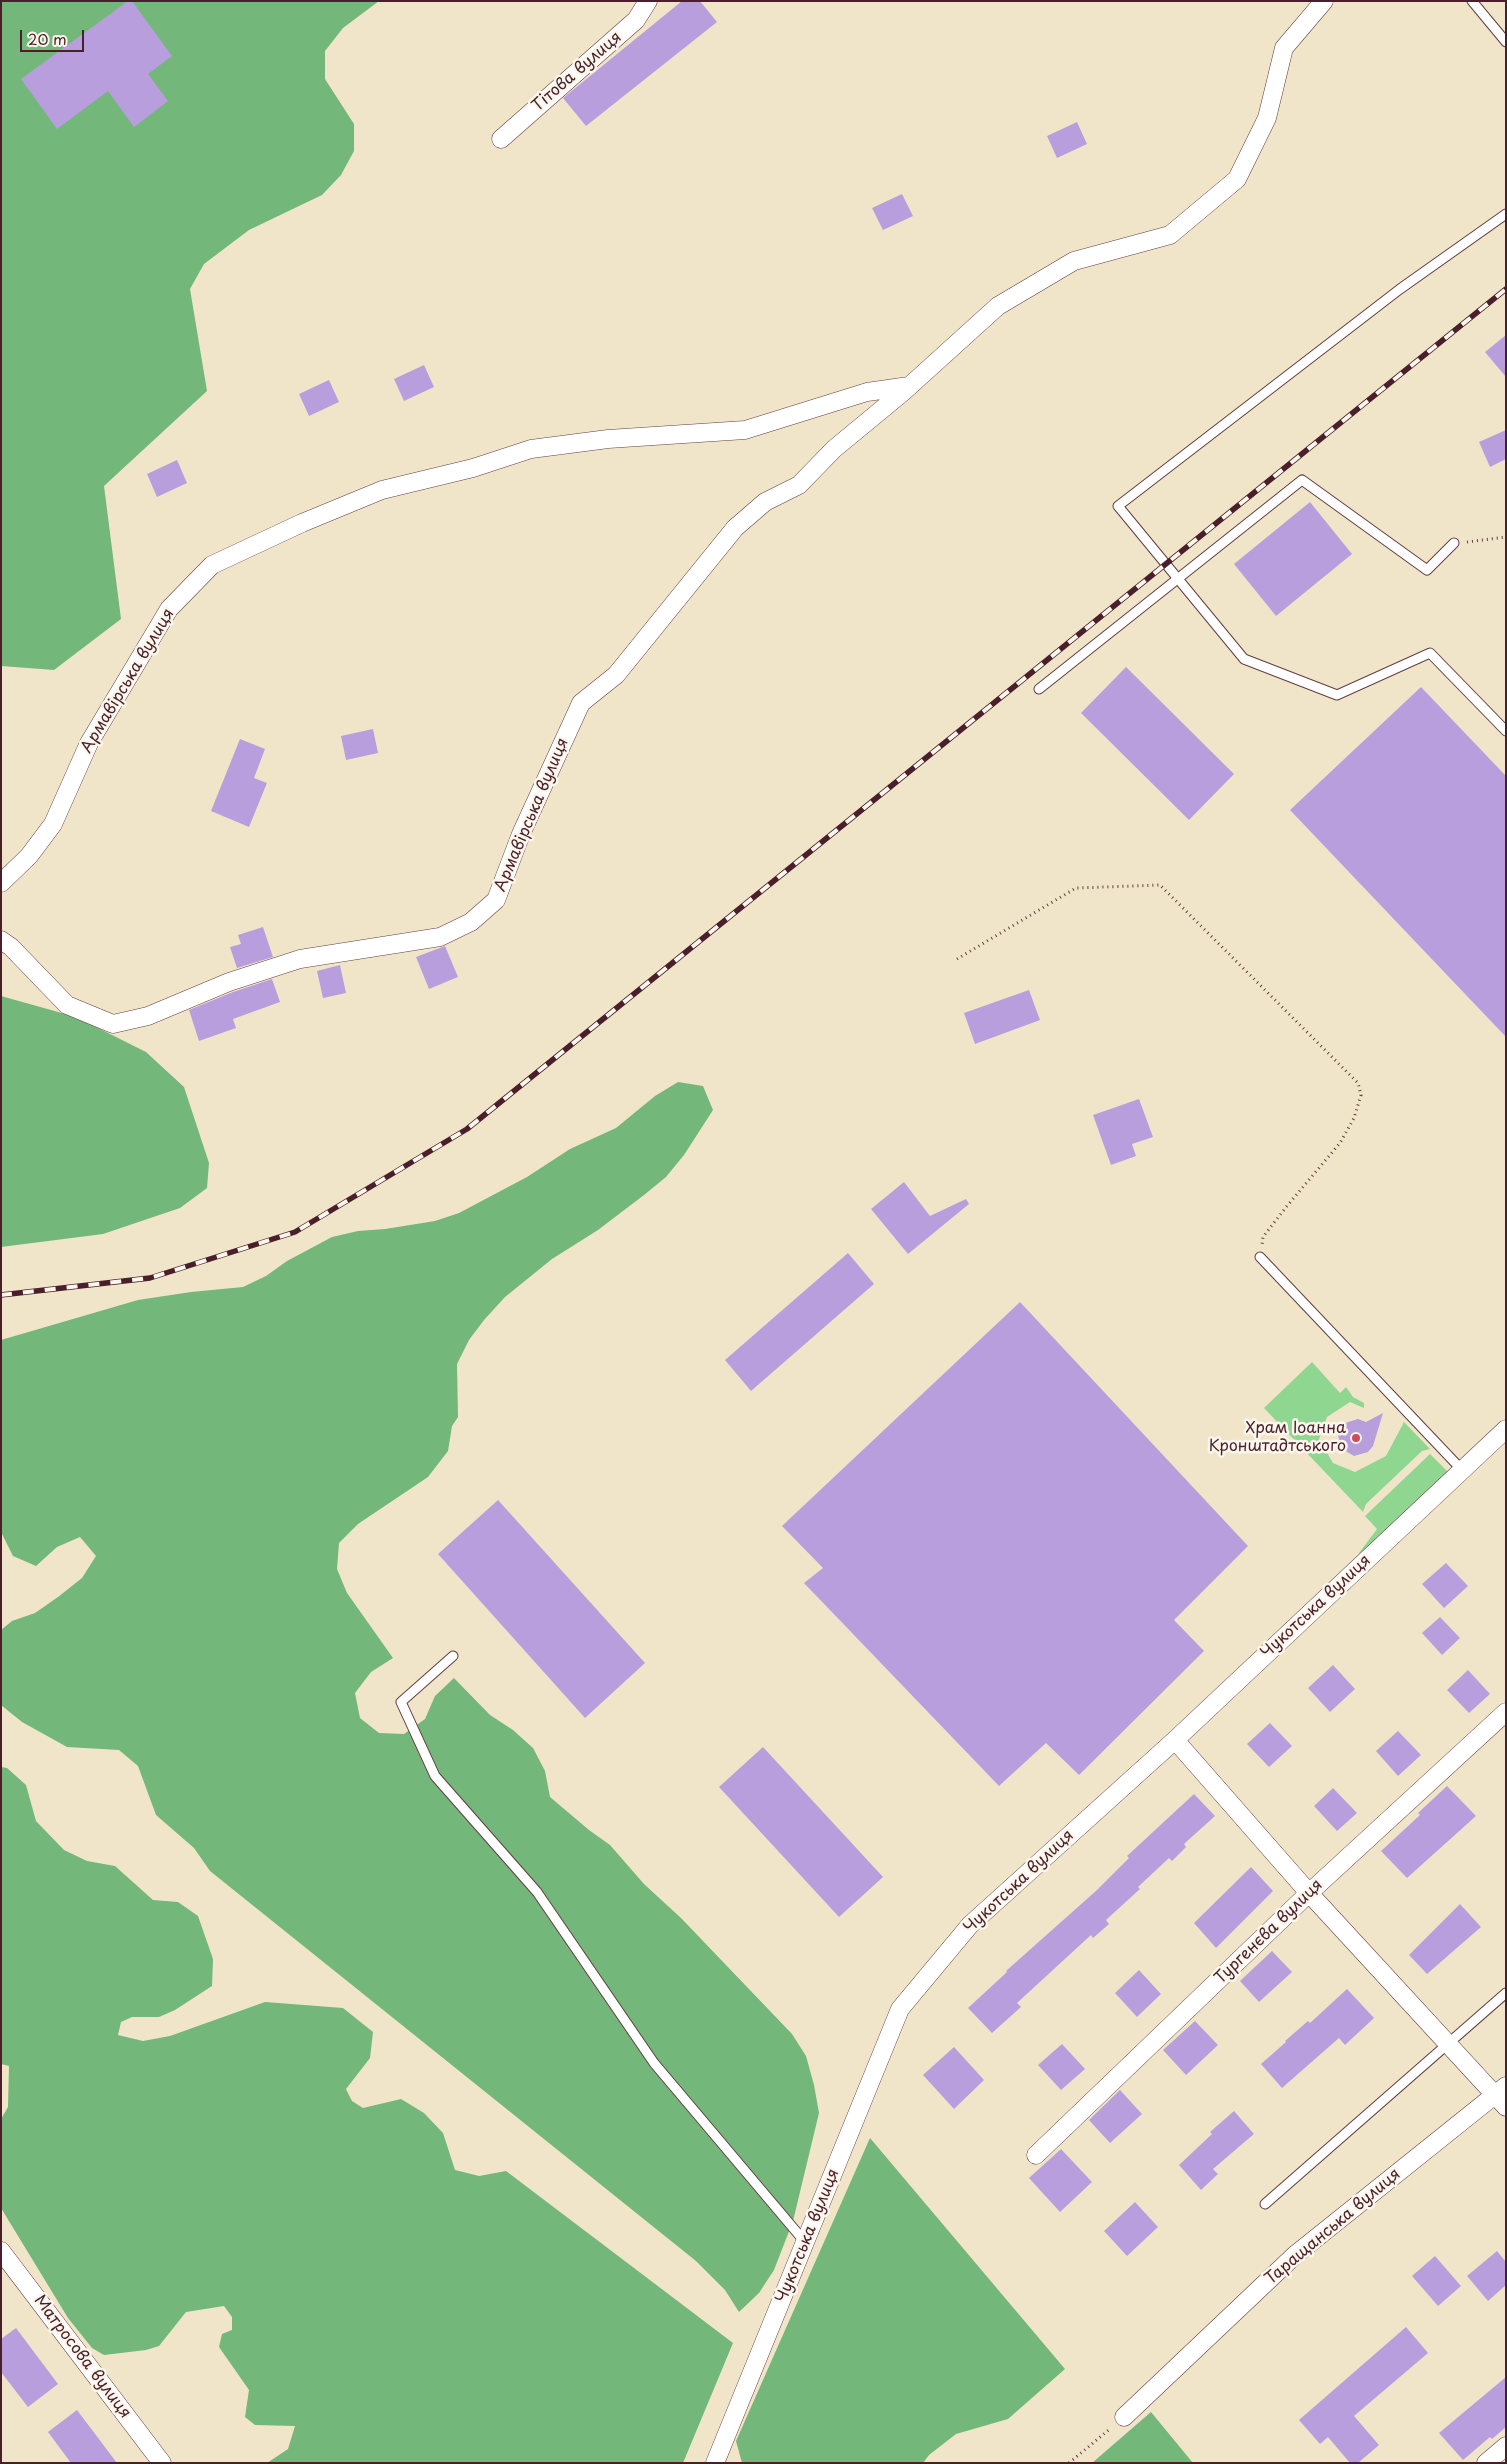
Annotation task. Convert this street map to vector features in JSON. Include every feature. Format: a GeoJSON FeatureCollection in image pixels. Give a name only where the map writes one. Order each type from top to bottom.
{"type":"FeatureCollection","features":[{"type":"Feature","properties":{"kind":"street","name":"Тітова вулиця"},"geometry":{"type":"LineString","coordinates":[[501,139],[636,20],[648,1]]}},
{"type":"Feature","properties":{"kind":"street","name":"Армавірська вулиця"},"geometry":{"type":"LineString","coordinates":[[1,940],[11,947],[67,1005],[113,1024],[148,1016],[229,982],[300,958],[440,937],[471,922],[496,900],[521,834],[581,704],[616,675],[735,528],[765,502],[799,485],[834,449],[909,386],[998,306],[1074,261],[1170,235],[1237,179],[1267,118],[1284,48],[1324,1]]}},
{"type":"Feature","properties":{"kind":"street","name":"Армавірська вулиця"},"geometry":{"type":"LineString","coordinates":[[1,883],[29,856],[53,824],[89,743],[169,609],[212,565],[302,523],[382,490],[473,468],[531,449],[608,439],[745,430],[867,392],[909,386]]}},
{"type":"Feature","properties":{"kind":"street","name":"Чукотська вулиця"},"geometry":{"type":"LineString","coordinates":[[715,2463],[900,2009],[970,1925],[1175,1740],[1506,1429]]}},
{"type":"Feature","properties":{"kind":"street","name":"Тургенєва вулиця"},"geometry":{"type":"LineString","coordinates":[[1036,2155],[1309,1893],[1506,1712]]}},
{"type":"Feature","properties":{"kind":"street"},"geometry":{"type":"LineString","coordinates":[[1175,1740],[1309,1893],[1446,2043],[1502,2096]]}},
{"type":"Feature","properties":{"kind":"street","name":"Таращанська вулиця"},"geometry":{"type":"LineString","coordinates":[[1124,2417],[1295,2255],[1502,2096]]}},
{"type":"Feature","properties":{"kind":"street","name":"Матросова вулиця"},"geometry":{"type":"LineString","coordinates":[[1,2251],[162,2463]]}},
{"type":"Feature","properties":{"kind":"street"},"geometry":{"type":"LineString","coordinates":[[1486,2463],[1506,2446]]}},
{"type":"Feature","properties":{"kind":"lane"},"geometry":{"type":"LineString","coordinates":[[1472,1],[1506,42]]}},
{"type":"Feature","properties":{"kind":"lane"},"geometry":{"type":"LineString","coordinates":[[1506,214],[1400,289],[1118,506],[1244,659],[1337,695],[1430,653],[1506,731]]}},
{"type":"Feature","properties":{"kind":"lane"},"geometry":{"type":"LineString","coordinates":[[1039,688],[1302,480],[1427,570],[1454,543]]}},
{"type":"Feature","properties":{"kind":"lane"},"geometry":{"type":"LineString","coordinates":[[1260,1257],[1462,1470]]}},
{"type":"Feature","properties":{"kind":"lane"},"geometry":{"type":"LineString","coordinates":[[453,1656],[401,1702],[435,1776],[536,1892],[654,2063],[805,2242]]}},
{"type":"Feature","properties":{"kind":"lane"},"geometry":{"type":"LineString","coordinates":[[1265,2204],[1446,2043],[1506,1993]]}},
{"type":"Feature","properties":{"kind":"path"},"geometry":{"type":"LineString","coordinates":[[1454,543],[1506,537]]}},
{"type":"Feature","properties":{"kind":"path"},"geometry":{"type":"LineString","coordinates":[[957,959],[1076,888],[1160,885],[1358,1083],[1361,1095],[1354,1118],[1340,1143],[1287,1206],[1263,1238],[1260,1257]]}},
{"type":"Feature","properties":{"kind":"path"},"geometry":{"type":"LineString","coordinates":[[1069,2463],[1124,2417]]}},
{"type":"Feature","properties":{"kind":"green space"},"geometry":{"type":"Polygon","coordinates":[[[1,1],[379,1],[343,28],[325,51],[325,79],[354,124],[354,151],[341,175],[322,195],[249,230],[204,264],[190,289],[207,391],[104,486],[121,619],[54,670],[1,666],[1,1]]]}},
{"type":"Feature","properties":{"kind":"green space"},"geometry":{"type":"Polygon","coordinates":[[[1,996],[76,1017],[146,1052],[184,1087],[209,1163],[207,1188],[180,1208],[103,1234],[1,1247],[1,996]]]}},
{"type":"Feature","properties":{"kind":"green space"},"geometry":{"type":"Polygon","coordinates":[[[678,1082],[703,1086],[713,1110],[684,1155],[666,1177],[598,1230],[552,1259],[505,1297],[484,1320],[469,1340],[457,1364],[458,1417],[452,1426],[448,1451],[428,1477],[358,1524],[339,1543],[337,1569],[347,1593],[393,1658],[371,1672],[355,1693],[360,1718],[379,1733],[404,1734],[425,1719],[435,1696],[454,1678],[490,1715],[513,1730],[533,1748],[545,1771],[550,1797],[610,1845],[644,1884],[681,1918],[792,2034],[806,2056],[819,2113],[793,2221],[774,2270],[759,2293],[739,2312],[725,2290],[696,2261],[210,1871],[194,1848],[156,1815],[138,1766],[119,1750],[67,1747],[22,1722],[1,1705],[1,1630],[12,1621],[35,1613],[58,1597],[82,1578],[96,1556],[80,1537],[57,1547],[36,1566],[13,1556],[1,1532],[1,1340],[138,1300],[243,1287],[266,1276],[287,1261],[332,1237],[358,1231],[435,1221],[459,1213],[527,1177],[570,1149],[616,1128],[655,1096],[678,1082]]]}},
{"type":"Feature","properties":{"kind":"green space"},"geometry":{"type":"Polygon","coordinates":[[[1312,1362],[1340,1393],[1346,1387],[1353,1397],[1364,1403],[1364,1408],[1350,1402],[1327,1417],[1319,1439],[1333,1463],[1355,1472],[1386,1456],[1404,1422],[1430,1449],[1422,1451],[1366,1504],[1363,1512],[1264,1408],[1312,1362]]]}},
{"type":"Feature","properties":{"kind":"green space"},"geometry":{"type":"Polygon","coordinates":[[[1430,1454],[1449,1473],[1362,1558],[1359,1553],[1377,1529],[1365,1516],[1430,1454]]]}},
{"type":"Feature","properties":{"kind":"green space"},"geometry":{"type":"Polygon","coordinates":[[[1,1767],[7,1768],[26,1785],[36,1821],[64,1850],[87,1861],[115,1866],[153,1900],[178,1902],[198,1916],[213,1959],[212,1986],[175,2010],[159,2017],[132,2017],[121,2022],[118,2035],[143,2041],[170,2036],[265,2002],[343,2008],[373,2032],[370,2058],[346,2089],[352,2101],[363,2108],[401,2099],[424,2113],[443,2133],[455,2170],[479,2176],[506,2171],[733,2343],[683,2463],[267,2463],[288,2449],[295,2426],[255,2425],[245,2417],[249,2390],[219,2347],[222,2334],[232,2330],[232,2317],[224,2306],[186,2312],[159,2346],[146,2350],[104,2355],[92,2348],[68,2318],[1,2208],[1,2119],[8,2107],[9,2066],[1,2064],[1,1767]]]}},
{"type":"Feature","properties":{"kind":"green space"},"geometry":{"type":"Polygon","coordinates":[[[870,2138],[1065,2369],[1008,2419],[956,2434],[929,2455],[923,2463],[742,2463],[736,2441],[870,2138]]]}},
{"type":"Feature","properties":{"kind":"green space"},"geometry":{"type":"Polygon","coordinates":[[[1151,2412],[1193,2463],[1092,2463],[1151,2412]]]}},
{"type":"Feature","properties":{"kind":"building"},"geometry":{"type":"Polygon","coordinates":[[[128,1],[132,1],[172,56],[148,74],[168,101],[134,127],[108,91],[57,129],[21,79],[128,1]]]}},
{"type":"Feature","properties":{"kind":"building"},"geometry":{"type":"Polygon","coordinates":[[[682,1],[700,1],[717,22],[586,126],[563,98],[682,1]]]}},
{"type":"Feature","properties":{"kind":"building"},"geometry":{"type":"Polygon","coordinates":[[[1077,122],[1087,144],[1057,158],[1047,136],[1077,122]]]}},
{"type":"Feature","properties":{"kind":"building"},"geometry":{"type":"Polygon","coordinates":[[[902,194],[913,216],[883,230],[872,208],[902,194]]]}},
{"type":"Feature","properties":{"kind":"building"},"geometry":{"type":"Polygon","coordinates":[[[1506,335],[1506,377],[1485,352],[1506,335]]]}},
{"type":"Feature","properties":{"kind":"building"},"geometry":{"type":"Polygon","coordinates":[[[424,365],[434,387],[404,401],[394,379],[424,365]]]}},
{"type":"Feature","properties":{"kind":"building"},"geometry":{"type":"Polygon","coordinates":[[[329,380],[339,402],[309,416],[299,394],[329,380]]]}},
{"type":"Feature","properties":{"kind":"building"},"geometry":{"type":"Polygon","coordinates":[[[1506,430],[1506,459],[1490,467],[1479,442],[1506,430]]]}},
{"type":"Feature","properties":{"kind":"building"},"geometry":{"type":"Polygon","coordinates":[[[177,460],[187,483],[157,497],[147,474],[177,460]]]}},
{"type":"Feature","properties":{"kind":"building"},"geometry":{"type":"Polygon","coordinates":[[[1310,502],[1352,554],[1276,616],[1234,564],[1310,502]]]}},
{"type":"Feature","properties":{"kind":"building"},"geometry":{"type":"Polygon","coordinates":[[[1126,667],[1234,774],[1189,820],[1081,713],[1126,667]]]}},
{"type":"Feature","properties":{"kind":"building"},"geometry":{"type":"Polygon","coordinates":[[[1421,687],[1506,776],[1506,1037],[1290,810],[1421,687]]]}},
{"type":"Feature","properties":{"kind":"building"},"geometry":{"type":"Polygon","coordinates":[[[373,729],[378,753],[346,760],[341,736],[373,729]]]}},
{"type":"Feature","properties":{"kind":"building"},"geometry":{"type":"Polygon","coordinates":[[[240,739],[265,749],[254,778],[267,783],[249,827],[211,811],[240,739]]]}},
{"type":"Feature","properties":{"kind":"building"},"geometry":{"type":"Polygon","coordinates":[[[263,927],[273,957],[237,968],[230,947],[241,944],[238,935],[263,927]]]}},
{"type":"Feature","properties":{"kind":"building"},"geometry":{"type":"Polygon","coordinates":[[[445,946],[458,977],[429,989],[416,957],[445,946]]]}},
{"type":"Feature","properties":{"kind":"building"},"geometry":{"type":"Polygon","coordinates":[[[340,965],[346,993],[323,998],[317,971],[340,965]]]}},
{"type":"Feature","properties":{"kind":"building"},"geometry":{"type":"Polygon","coordinates":[[[272,979],[280,1002],[233,1019],[236,1028],[199,1041],[189,1010],[272,979]]]}},
{"type":"Feature","properties":{"kind":"building"},"geometry":{"type":"Polygon","coordinates":[[[1029,990],[1040,1020],[975,1044],[964,1013],[1029,990]]]}},
{"type":"Feature","properties":{"kind":"building"},"geometry":{"type":"Polygon","coordinates":[[[1139,1099],[1153,1137],[1132,1144],[1136,1156],[1111,1165],[1093,1115],[1139,1099]]]}},
{"type":"Feature","properties":{"kind":"building"},"geometry":{"type":"Polygon","coordinates":[[[904,1182],[930,1216],[966,1199],[969,1204],[908,1254],[871,1209],[904,1182]]]}},
{"type":"Feature","properties":{"kind":"building"},"geometry":{"type":"Polygon","coordinates":[[[848,1253],[874,1284],[751,1391],[725,1360],[848,1253]]]}},
{"type":"Feature","properties":{"kind":"building"},"geometry":{"type":"Polygon","coordinates":[[[1020,1302],[1248,1546],[1174,1620],[1204,1651],[1079,1775],[1046,1743],[999,1786],[804,1583],[823,1568],[782,1526],[1020,1302]]]}},
{"type":"Feature","properties":{"kind":"building","name":"Храм Іоанна Кронштадтського"},"geometry":{"type":"Polygon","coordinates":[[[1383,1413],[1373,1446],[1368,1452],[1354,1456],[1342,1449],[1338,1435],[1345,1423],[1358,1419],[1366,1422],[1383,1413]]]}},
{"type":"Feature","properties":{"kind":"building"},"geometry":{"type":"Polygon","coordinates":[[[498,1500],[645,1663],[585,1718],[438,1554],[498,1500]]]}},
{"type":"Feature","properties":{"kind":"building"},"geometry":{"type":"Polygon","coordinates":[[[1446,1563],[1468,1586],[1444,1608],[1422,1584],[1446,1563]]]}},
{"type":"Feature","properties":{"kind":"building"},"geometry":{"type":"Polygon","coordinates":[[[1440,1617],[1460,1638],[1442,1655],[1422,1633],[1440,1617]]]}},
{"type":"Feature","properties":{"kind":"building"},"geometry":{"type":"Polygon","coordinates":[[[1333,1665],[1355,1689],[1330,1712],[1308,1688],[1333,1665]]]}},
{"type":"Feature","properties":{"kind":"building"},"geometry":{"type":"Polygon","coordinates":[[[1468,1670],[1490,1694],[1469,1713],[1447,1690],[1468,1670]]]}},
{"type":"Feature","properties":{"kind":"building"},"geometry":{"type":"Polygon","coordinates":[[[1270,1723],[1292,1746],[1269,1767],[1247,1744],[1270,1723]]]}},
{"type":"Feature","properties":{"kind":"building"},"geometry":{"type":"Polygon","coordinates":[[[1398,1731],[1421,1755],[1398,1776],[1376,1751],[1398,1731]]]}},
{"type":"Feature","properties":{"kind":"building"},"geometry":{"type":"Polygon","coordinates":[[[763,1747],[883,1877],[839,1917],[719,1787],[763,1747]]]}},
{"type":"Feature","properties":{"kind":"building"},"geometry":{"type":"Polygon","coordinates":[[[1447,1786],[1476,1816],[1407,1878],[1381,1851],[1420,1815],[1418,1813],[1447,1786]]]}},
{"type":"Feature","properties":{"kind":"building"},"geometry":{"type":"Polygon","coordinates":[[[1333,1788],[1357,1813],[1337,1831],[1314,1806],[1333,1788]]]}},
{"type":"Feature","properties":{"kind":"building"},"geometry":{"type":"Polygon","coordinates":[[[1194,1794],[1215,1816],[1184,1844],[1186,1847],[1172,1861],[1169,1858],[1138,1887],[1140,1889],[1106,1920],[1109,1924],[1093,1938],[1091,1935],[1017,2003],[1021,2007],[992,2033],[968,2008],[1006,1971],[1097,1890],[1129,1858],[1127,1856],[1194,1794]]]}},
{"type":"Feature","properties":{"kind":"building"},"geometry":{"type":"Polygon","coordinates":[[[1251,1867],[1273,1891],[1216,1948],[1194,1923],[1251,1867]]]}},
{"type":"Feature","properties":{"kind":"building"},"geometry":{"type":"Polygon","coordinates":[[[1460,1904],[1481,1927],[1427,1974],[1409,1955],[1460,1904]]]}},
{"type":"Feature","properties":{"kind":"building"},"geometry":{"type":"Polygon","coordinates":[[[1272,1951],[1292,1972],[1259,2002],[1240,1981],[1272,1951]]]}},
{"type":"Feature","properties":{"kind":"building"},"geometry":{"type":"Polygon","coordinates":[[[1139,1970],[1161,1994],[1137,2017],[1115,1993],[1139,1970]]]}},
{"type":"Feature","properties":{"kind":"building"},"geometry":{"type":"Polygon","coordinates":[[[1347,1989],[1374,2018],[1345,2045],[1339,2038],[1282,2088],[1261,2064],[1285,2041],[1308,2021],[1310,2023],[1347,1989]]]}},
{"type":"Feature","properties":{"kind":"building"},"geometry":{"type":"Polygon","coordinates":[[[1195,2021],[1218,2045],[1186,2075],[1163,2050],[1195,2021]]]}},
{"type":"Feature","properties":{"kind":"building"},"geometry":{"type":"Polygon","coordinates":[[[1062,2044],[1085,2069],[1061,2090],[1038,2065],[1062,2044]]]}},
{"type":"Feature","properties":{"kind":"building"},"geometry":{"type":"Polygon","coordinates":[[[954,2047],[984,2080],[954,2109],[923,2075],[954,2047]]]}},
{"type":"Feature","properties":{"kind":"building"},"geometry":{"type":"Polygon","coordinates":[[[1120,2090],[1142,2114],[1110,2143],[1089,2120],[1120,2090]]]}},
{"type":"Feature","properties":{"kind":"building"},"geometry":{"type":"Polygon","coordinates":[[[1234,2111],[1254,2134],[1213,2169],[1218,2174],[1201,2190],[1179,2165],[1212,2134],[1210,2132],[1234,2111]]]}},
{"type":"Feature","properties":{"kind":"building"},"geometry":{"type":"Polygon","coordinates":[[[1061,2149],[1092,2182],[1060,2212],[1029,2178],[1061,2149]]]}},
{"type":"Feature","properties":{"kind":"building"},"geometry":{"type":"Polygon","coordinates":[[[1135,2202],[1158,2227],[1127,2256],[1104,2231],[1135,2202]]]}},
{"type":"Feature","properties":{"kind":"building"},"geometry":{"type":"Polygon","coordinates":[[[1497,2251],[1506,2262],[1506,2285],[1488,2301],[1467,2276],[1497,2251]]]}},
{"type":"Feature","properties":{"kind":"building"},"geometry":{"type":"Polygon","coordinates":[[[1435,2256],[1461,2286],[1438,2306],[1412,2276],[1435,2256]]]}},
{"type":"Feature","properties":{"kind":"building"},"geometry":{"type":"Polygon","coordinates":[[[1406,2327],[1428,2353],[1354,2416],[1379,2445],[1358,2463],[1350,2463],[1328,2437],[1320,2444],[1299,2420],[1406,2327]]]}},
{"type":"Feature","properties":{"kind":"building"},"geometry":{"type":"Polygon","coordinates":[[[16,2328],[58,2384],[28,2407],[1,2372],[1,2339],[16,2328]]]}},
{"type":"Feature","properties":{"kind":"building"},"geometry":{"type":"Polygon","coordinates":[[[1506,2377],[1506,2427],[1492,2439],[1490,2437],[1463,2460],[1439,2433],[1506,2377]]]}},
{"type":"Feature","properties":{"kind":"building"},"geometry":{"type":"Polygon","coordinates":[[[77,2410],[117,2463],[71,2463],[48,2432],[77,2410]]]}},
{"type":"Feature","properties":{"kind":"railway"},"geometry":{"type":"LineString","coordinates":[[1,1295],[150,1278],[295,1232],[467,1129],[1506,289]]}},
{"type":"Feature","properties":{"kind":"place","name":"Храм Іоанна Кронштадтського"},"geometry":{"type":"Point","coordinates":[1356,1438]}}]}
